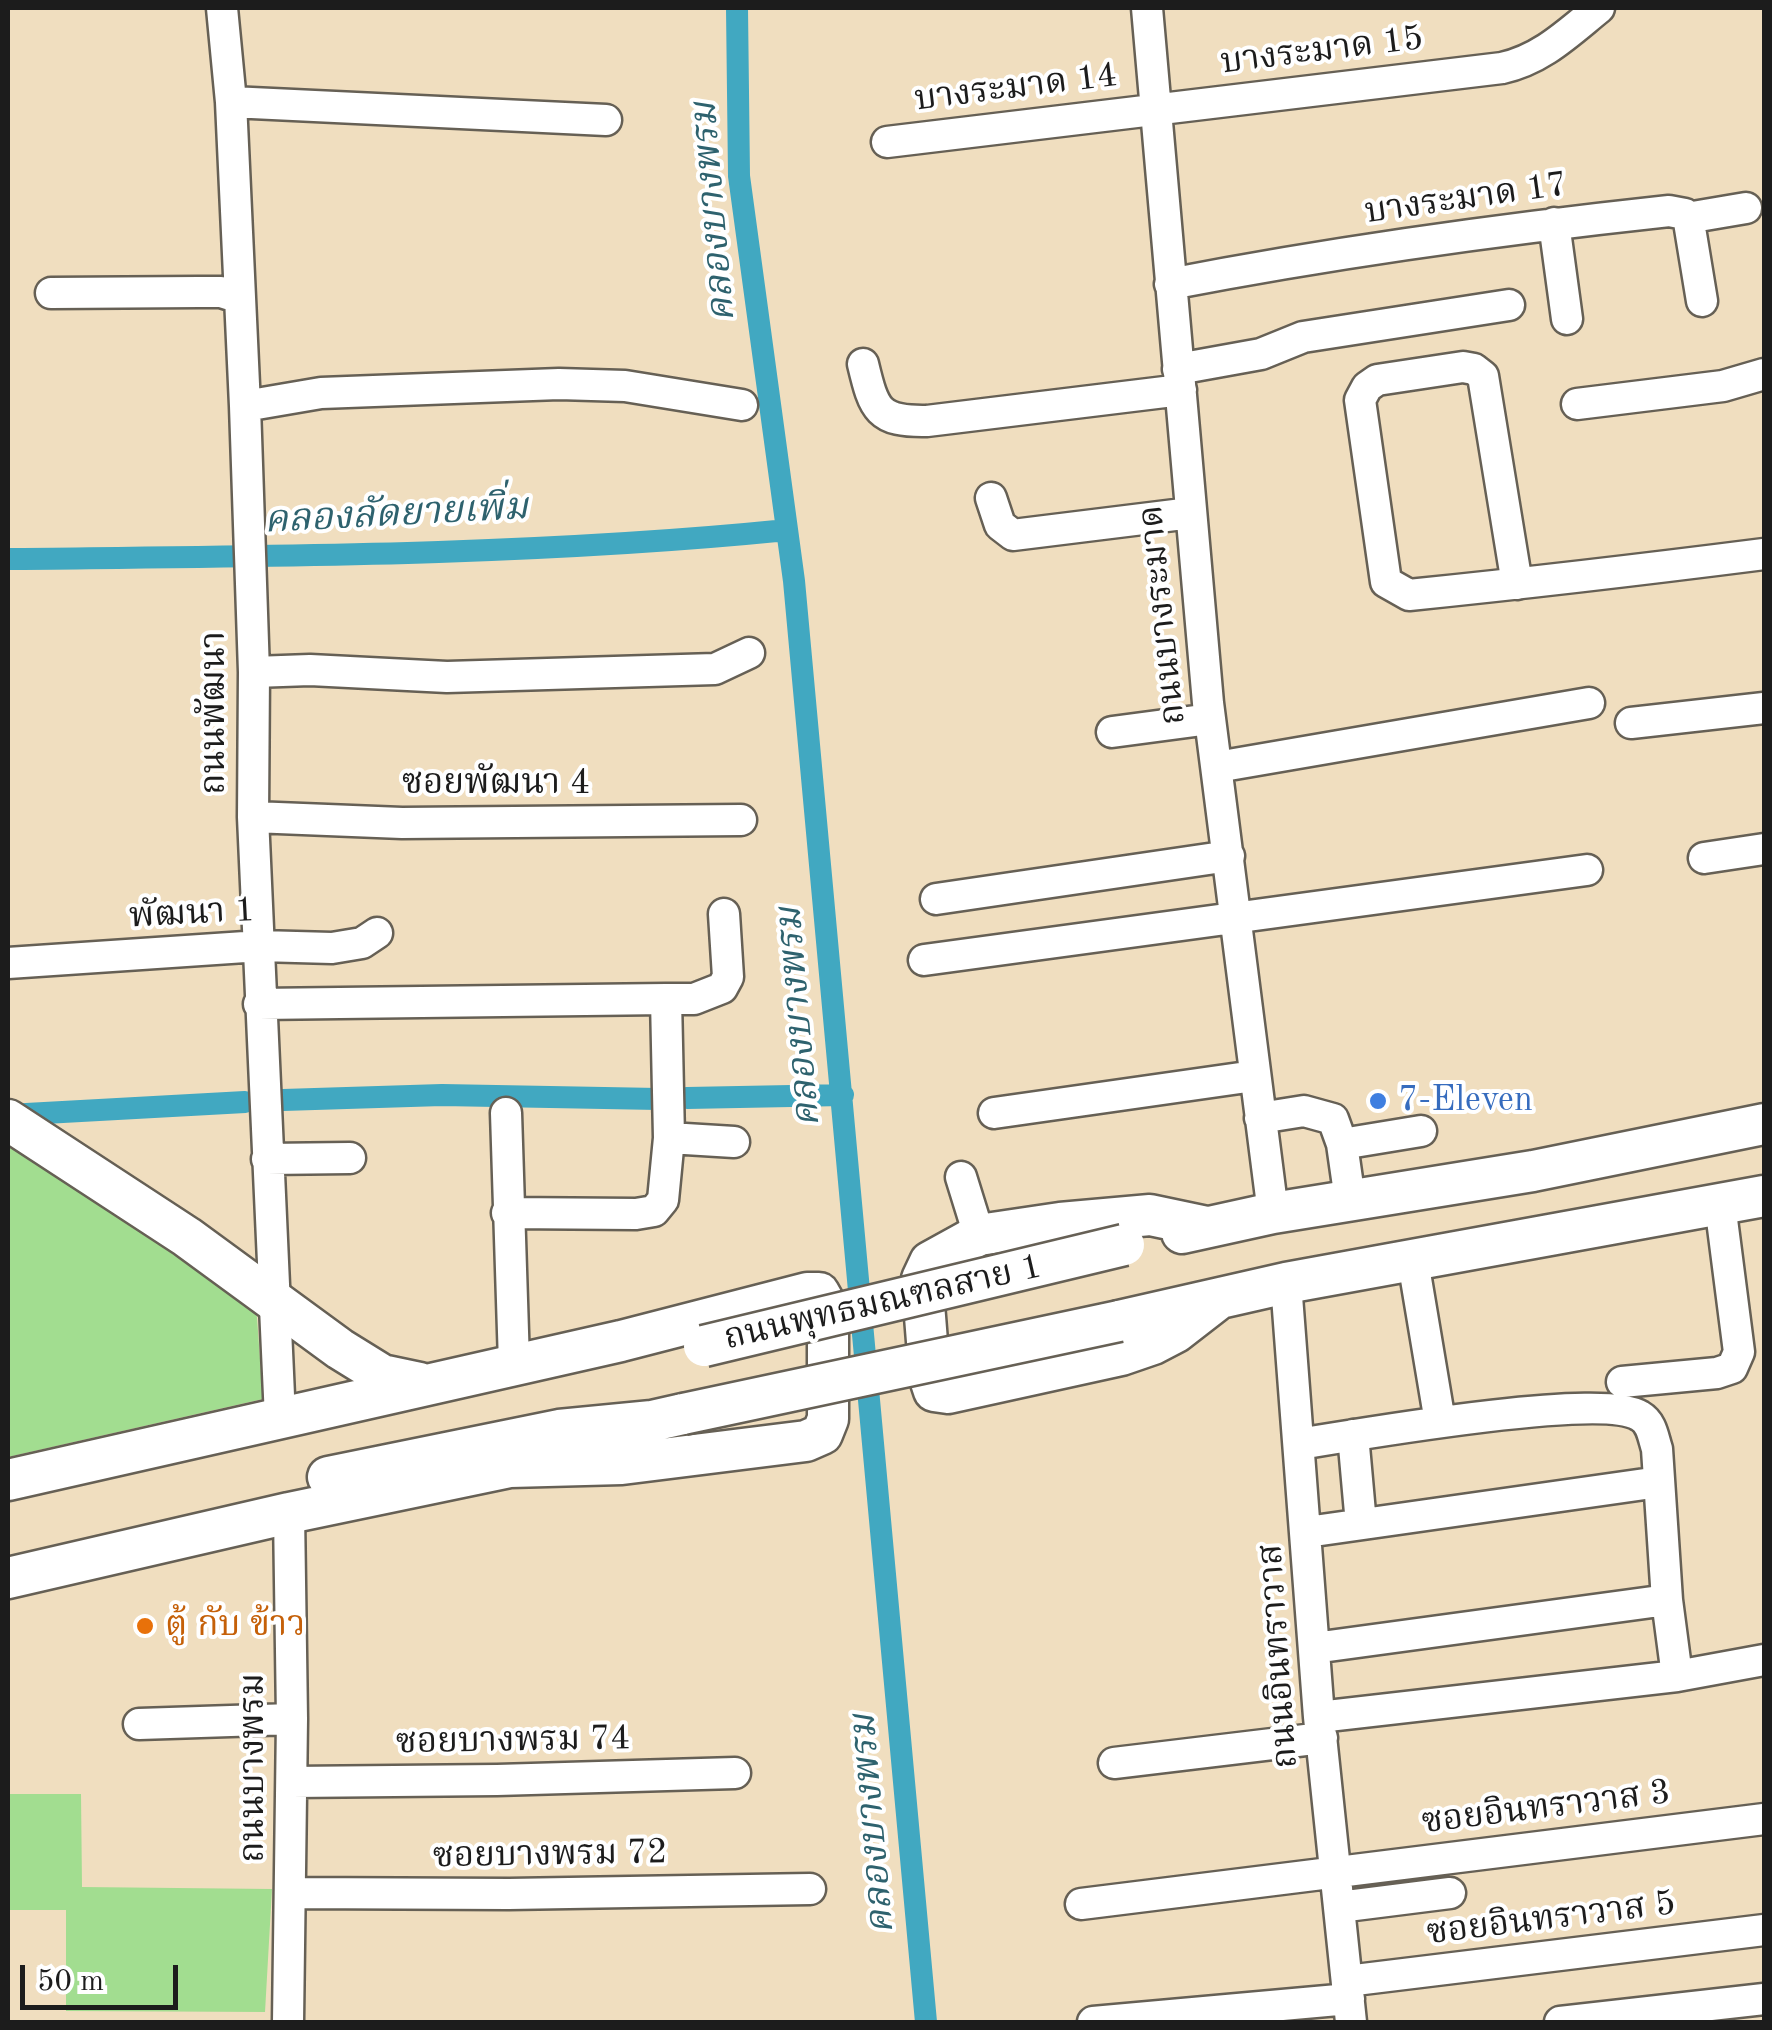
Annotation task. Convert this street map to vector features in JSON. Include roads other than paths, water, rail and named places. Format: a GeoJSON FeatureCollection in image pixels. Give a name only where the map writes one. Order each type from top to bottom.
{"type":"FeatureCollection","features":[{"type":"Feature","properties":{"kind":"main road"},"geometry":{"type":"LineString","coordinates":[[8,1120],[187,1237],[382,1376],[424,1384]]}},
{"type":"Feature","properties":{"kind":"main road","name":"ถนนพุทธมณฑลสาย 1"},"geometry":{"type":"LineString","coordinates":[[8,1507],[1124,1245],[1273,1213],[1533,1170],[1764,1124]]}},
{"type":"Feature","properties":{"kind":"main road","name":"ถนนพุทธมณฑลสาย 1"},"geometry":{"type":"LineString","coordinates":[[8,1551],[405,1460],[560,1430],[668,1418],[1286,1283],[1720,1204],[1763,1205]]}},
{"type":"Feature","properties":{"kind":"main road"},"geometry":{"type":"LineString","coordinates":[[1207,1228],[1150,1215],[1116,1216],[979,1236],[930,1262],[922,1279],[934,1391],[948,1393],[1153,1344],[1176,1332],[1216,1301]]}},
{"type":"Feature","properties":{"kind":"main road"},"geometry":{"type":"LineString","coordinates":[[8,1480],[620,1341],[807,1293],[819,1293],[828,1308],[828,1419],[822,1434],[806,1441],[622,1464],[510,1467]]}},
{"type":"Feature","properties":{"kind":"main road"},"geometry":{"type":"LineString","coordinates":[[495,1368],[576,1374]]}},
{"type":"Feature","properties":{"kind":"main road"},"geometry":{"type":"LineString","coordinates":[[8,1578],[289,1512],[510,1467],[668,1418]]}},
{"type":"Feature","properties":{"kind":"main road"},"geometry":{"type":"LineString","coordinates":[[8,1600],[110,1554]]}},
{"type":"Feature","properties":{"kind":"street","name":"ถนนพัฒนา"},"geometry":{"type":"LineString","coordinates":[[222,8],[240,298],[254,672],[252,816],[280,1418]]}},
{"type":"Feature","properties":{"kind":"street","name":"ถนนบางระมาด"},"geometry":{"type":"LineString","coordinates":[[1146,8],[1210,718],[1273,1213]]}},
{"type":"Feature","properties":{"kind":"street","name":"บางระมาด 15"},"geometry":{"type":"LineString","coordinates":[[1155,109],[1525,63],[1599,8]]}},
{"type":"Feature","properties":{"kind":"street"},"geometry":{"type":"LineString","coordinates":[[230,102],[606,120]]}},
{"type":"Feature","properties":{"kind":"street","name":"บางระมาด 14"},"geometry":{"type":"LineString","coordinates":[[887,142],[1155,109]]}},
{"type":"Feature","properties":{"kind":"street","name":"บางระมาด 17"},"geometry":{"type":"LineString","coordinates":[[1170,284],[1245,269],[1554,223],[1669,210],[1687,218],[1746,208]]}},
{"type":"Feature","properties":{"kind":"street"},"geometry":{"type":"LineString","coordinates":[[1687,218],[1702,301]]}},
{"type":"Feature","properties":{"kind":"street"},"geometry":{"type":"LineString","coordinates":[[1554,223],[1567,319]]}},
{"type":"Feature","properties":{"kind":"street"},"geometry":{"type":"LineString","coordinates":[[52,293],[210,292],[240,298]]}},
{"type":"Feature","properties":{"kind":"street"},"geometry":{"type":"LineString","coordinates":[[863,364],[879,409],[896,422],[928,421],[1179,379],[1261,354],[1303,336],[1509,304]]}},
{"type":"Feature","properties":{"kind":"street"},"geometry":{"type":"LineString","coordinates":[[1517,584],[1482,376],[1474,369],[1462,367],[1377,380],[1367,387],[1360,400],[1386,582],[1408,594],[1517,584],[1764,554]]}},
{"type":"Feature","properties":{"kind":"street"},"geometry":{"type":"LineString","coordinates":[[1577,404],[1723,386],[1764,374]]}},
{"type":"Feature","properties":{"kind":"street"},"geometry":{"type":"LineString","coordinates":[[244,406],[320,392],[560,384],[625,386],[742,405]]}},
{"type":"Feature","properties":{"kind":"street"},"geometry":{"type":"LineString","coordinates":[[992,498],[1000,525],[1013,536],[1191,513]]}},
{"type":"Feature","properties":{"kind":"street"},"geometry":{"type":"LineString","coordinates":[[254,672],[310,670],[447,677],[715,669],[750,653]]}},
{"type":"Feature","properties":{"kind":"street"},"geometry":{"type":"LineString","coordinates":[[1217,767],[1589,703]]}},
{"type":"Feature","properties":{"kind":"street"},"geometry":{"type":"LineString","coordinates":[[1631,723],[1764,708]]}},
{"type":"Feature","properties":{"kind":"street"},"geometry":{"type":"LineString","coordinates":[[1112,732],[1210,718]]}},
{"type":"Feature","properties":{"kind":"street","name":"ซอยพัฒนา 4"},"geometry":{"type":"LineString","coordinates":[[252,816],[402,824],[741,820]]}},
{"type":"Feature","properties":{"kind":"street"},"geometry":{"type":"LineString","coordinates":[[1704,858],[1764,849]]}},
{"type":"Feature","properties":{"kind":"street"},"geometry":{"type":"LineString","coordinates":[[936,900],[1229,856]]}},
{"type":"Feature","properties":{"kind":"street"},"geometry":{"type":"LineString","coordinates":[[924,960],[1587,870]]}},
{"type":"Feature","properties":{"kind":"street"},"geometry":{"type":"LineString","coordinates":[[259,1004],[694,999],[722,988],[728,976],[724,914]]}},
{"type":"Feature","properties":{"kind":"street","name":"พัฒนา 1"},"geometry":{"type":"LineString","coordinates":[[8,963],[260,946],[332,948],[362,943],[377,932]]}},
{"type":"Feature","properties":{"kind":"street"},"geometry":{"type":"LineString","coordinates":[[507,1213],[636,1214],[654,1210],[663,1200],[669,1138],[666,1000]]}},
{"type":"Feature","properties":{"kind":"street"},"geometry":{"type":"LineString","coordinates":[[994,1113],[1254,1076]]}},
{"type":"Feature","properties":{"kind":"street"},"geometry":{"type":"LineString","coordinates":[[1260,1118],[1317,1112],[1332,1119],[1342,1144],[1350,1200]]}},
{"type":"Feature","properties":{"kind":"street"},"geometry":{"type":"LineString","coordinates":[[495,1368],[507,1213],[506,1113]]}},
{"type":"Feature","properties":{"kind":"street"},"geometry":{"type":"LineString","coordinates":[[1342,1144],[1421,1131]]}},
{"type":"Feature","properties":{"kind":"street"},"geometry":{"type":"LineString","coordinates":[[669,1138],[734,1142]]}},
{"type":"Feature","properties":{"kind":"street"},"geometry":{"type":"LineString","coordinates":[[267,1160],[350,1158]]}},
{"type":"Feature","properties":{"kind":"street"},"geometry":{"type":"LineString","coordinates":[[961,1177],[979,1236]]}},
{"type":"Feature","properties":{"kind":"street"},"geometry":{"type":"LineString","coordinates":[[1622,1382],[1717,1373],[1732,1368],[1739,1352],[1720,1204]]}},
{"type":"Feature","properties":{"kind":"street"},"geometry":{"type":"LineString","coordinates":[[1412,1261],[1440,1422]]}},
{"type":"Feature","properties":{"kind":"street","name":"ถนนอินทราวาส"},"geometry":{"type":"LineString","coordinates":[[1286,1283],[1321,1728],[1349,2001]]}},
{"type":"Feature","properties":{"kind":"street"},"geometry":{"type":"LineString","coordinates":[[1299,1444],[1440,1422],[1618,1408],[1641,1417],[1651,1428],[1657,1449],[1667,1600],[1677,1676]]}},
{"type":"Feature","properties":{"kind":"street"},"geometry":{"type":"LineString","coordinates":[[1353,1435],[1361,1524]]}},
{"type":"Feature","properties":{"kind":"street"},"geometry":{"type":"LineString","coordinates":[[1307,1532],[1659,1482]]}},
{"type":"Feature","properties":{"kind":"street","name":"ถนนบางพรม"},"geometry":{"type":"LineString","coordinates":[[288,2022],[292,1782],[289,1512]]}},
{"type":"Feature","properties":{"kind":"street"},"geometry":{"type":"LineString","coordinates":[[1314,1648],[1667,1600]]}},
{"type":"Feature","properties":{"kind":"street"},"geometry":{"type":"LineString","coordinates":[[1114,1762],[1764,1660]]}},
{"type":"Feature","properties":{"kind":"street"},"geometry":{"type":"LineString","coordinates":[[138,1724],[292,1719]]}},
{"type":"Feature","properties":{"kind":"street","name":"ซอยบางพรม 74"},"geometry":{"type":"LineString","coordinates":[[292,1782],[735,1773]]}},
{"type":"Feature","properties":{"kind":"street","name":"ซอยอินทราวาส 3"},"geometry":{"type":"LineString","coordinates":[[1081,1904],[1764,1819]]}},
{"type":"Feature","properties":{"kind":"street","name":"ซอยบางพรม 72"},"geometry":{"type":"LineString","coordinates":[[291,1893],[810,1889]]}},
{"type":"Feature","properties":{"kind":"street"},"geometry":{"type":"LineString","coordinates":[[1339,1907],[1450,1893]]}},
{"type":"Feature","properties":{"kind":"street","name":"ซอยอินทราวาส 5"},"geometry":{"type":"LineString","coordinates":[[1093,2022],[1349,2001],[1764,1930]]}},
{"type":"Feature","properties":{"kind":"street"},"geometry":{"type":"LineString","coordinates":[[1560,2022],[1764,2000]]}},
{"type":"Feature","properties":{"kind":"waterway","name":"คลองบางพรม"},"geometry":{"type":"LineString","coordinates":[[737,8],[739,176],[794,581],[926,2022]]}},
{"type":"Feature","properties":{"kind":"waterway","name":"คลองลัดยายเพิ่ม"},"geometry":{"type":"LineString","coordinates":[[8,559],[495,550],[787,530]]}},
{"type":"Feature","properties":{"kind":"waterway"},"geometry":{"type":"LineString","coordinates":[[283,1100],[442,1095],[658,1099]]}},
{"type":"Feature","properties":{"kind":"waterway"},"geometry":{"type":"LineString","coordinates":[[687,1098],[843,1095]]}},
{"type":"Feature","properties":{"kind":"waterway"},"geometry":{"type":"LineString","coordinates":[[8,1115],[245,1102]]}},
{"type":"Feature","properties":{"kind":"place","name":"7-Eleven"},"geometry":{"type":"Point","coordinates":[1378,1101]}},
{"type":"Feature","properties":{"kind":"place","name":"ตู้ กับ ข้าว"},"geometry":{"type":"Point","coordinates":[145,1626]}}]}
